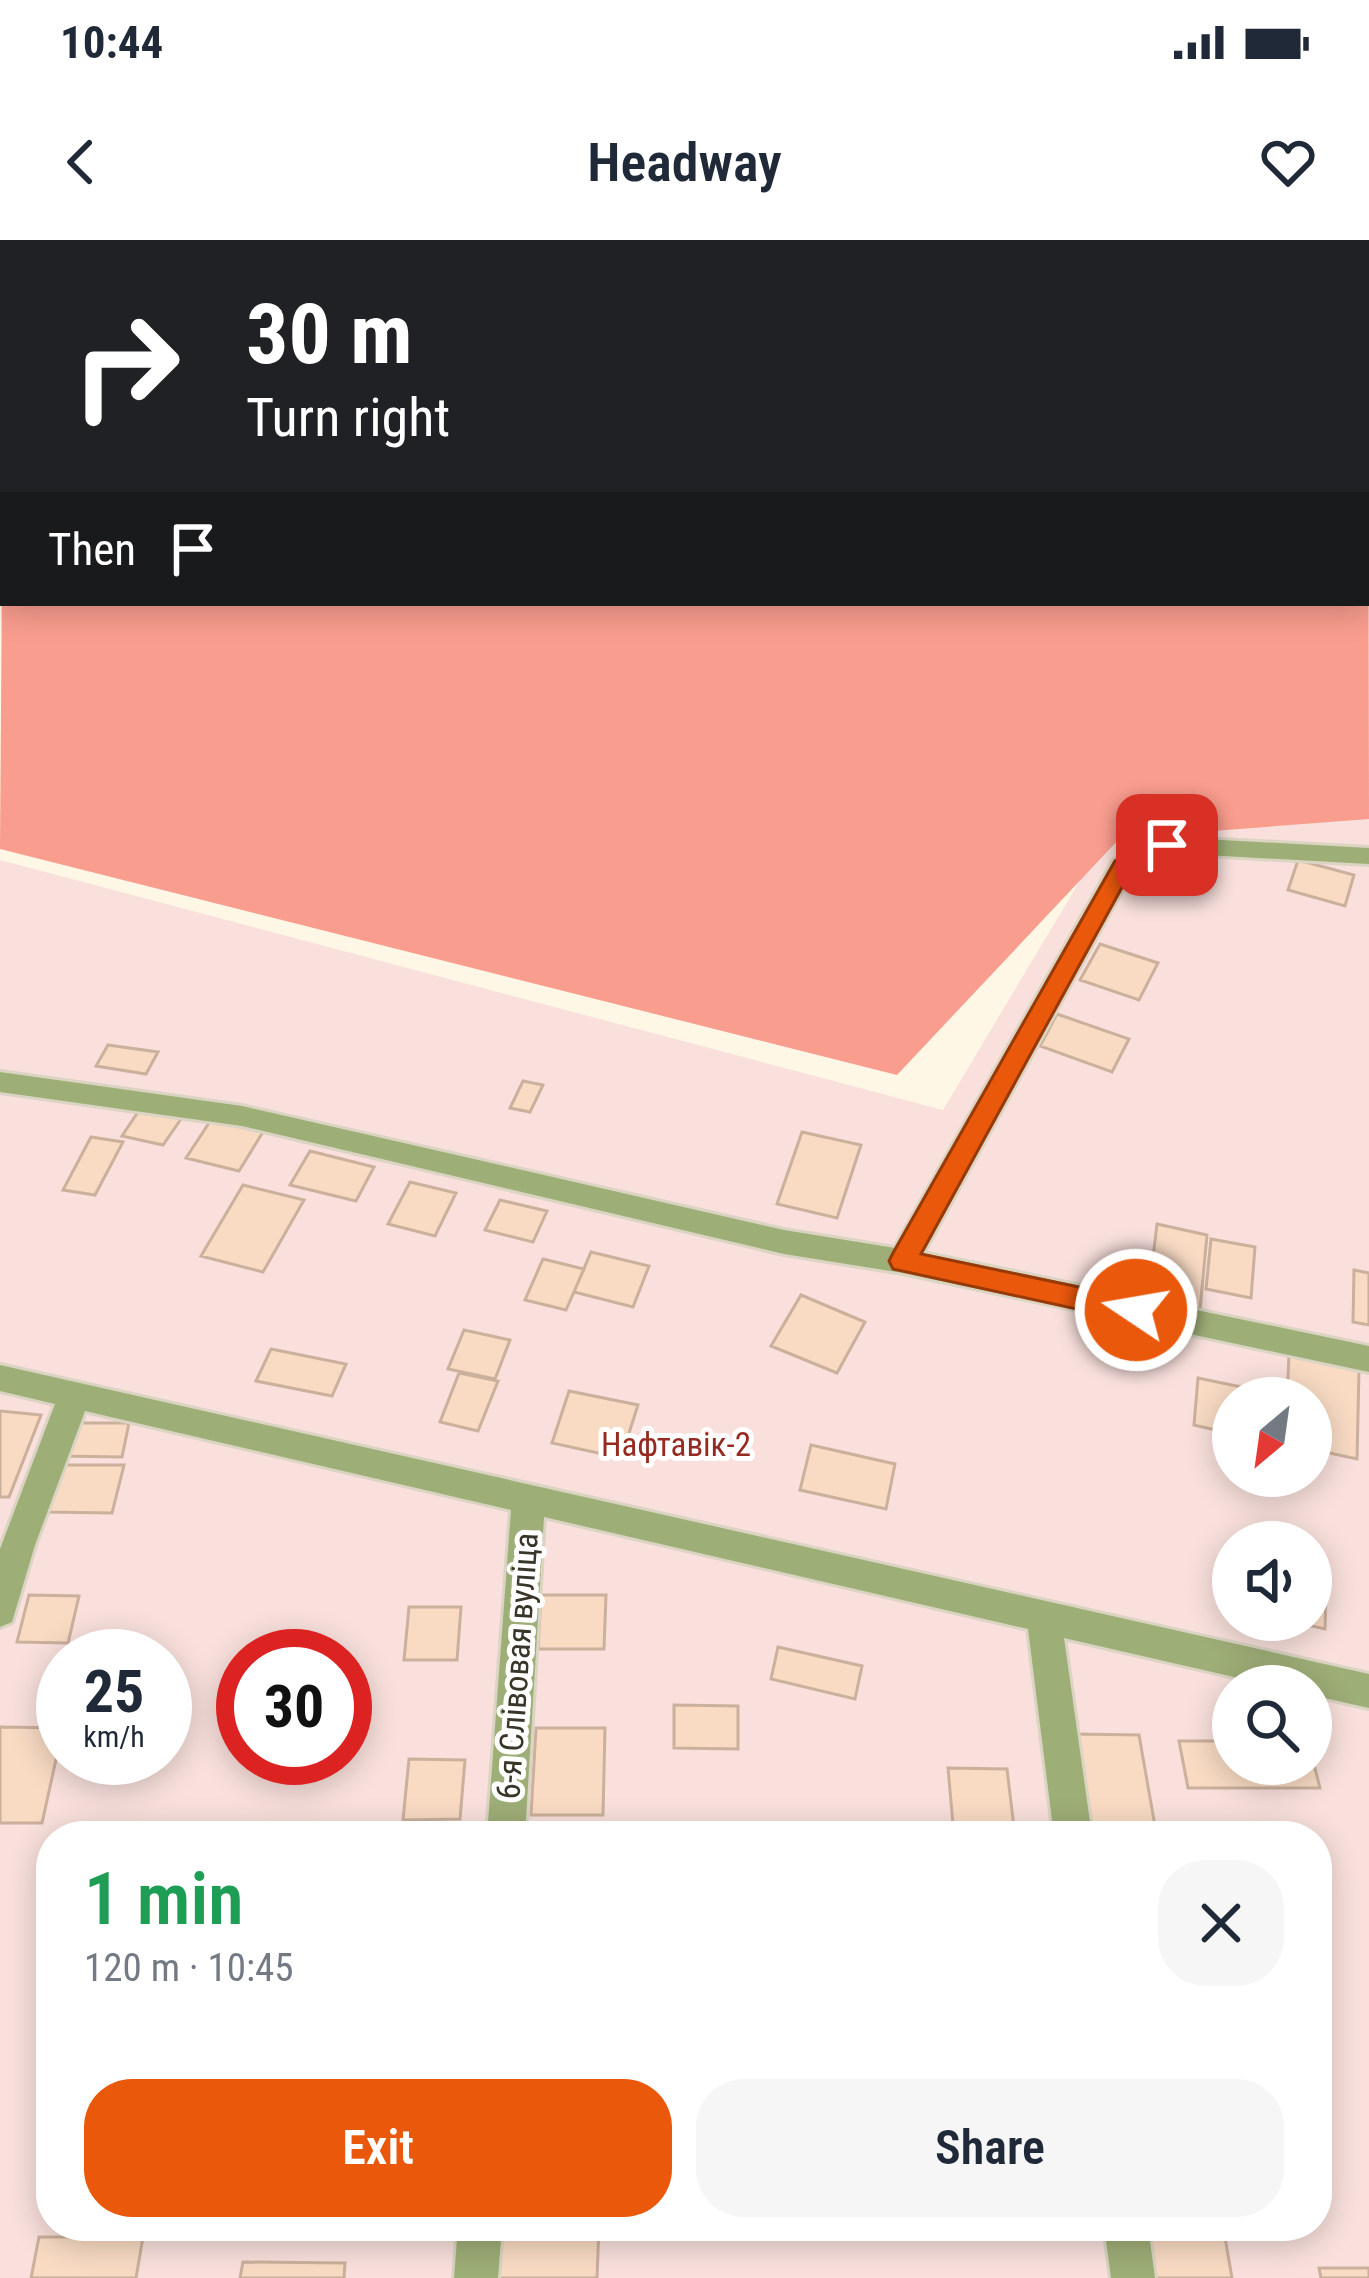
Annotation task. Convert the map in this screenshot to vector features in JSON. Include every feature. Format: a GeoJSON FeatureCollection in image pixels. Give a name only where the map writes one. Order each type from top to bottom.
{"type":"FeatureCollection","features":[{"type":"Feature","properties":{"kind":"street"},"geometry":{"type":"LineString","coordinates":[[903,1261],[1123,866],[1167,845],[1369,856]]}},
{"type":"Feature","properties":{"kind":"street"},"geometry":{"type":"LineString","coordinates":[[0,1082],[242,1116],[784,1242],[903,1261],[1369,1360]]}},
{"type":"Feature","properties":{"kind":"street"},"geometry":{"type":"LineString","coordinates":[[0,1378],[1369,1691]]}},
{"type":"Feature","properties":{"kind":"street"},"geometry":{"type":"LineString","coordinates":[[0,1611],[18,1545],[74,1396]]}},
{"type":"Feature","properties":{"kind":"street","name":"6-я Слівовая вуліца"},"geometry":{"type":"LineString","coordinates":[[507,1821],[529,1496]]}},
{"type":"Feature","properties":{"kind":"street"},"geometry":{"type":"LineString","coordinates":[[1043,1613],[1071,1821]]}},
{"type":"Feature","properties":{"kind":"street"},"geometry":{"type":"LineString","coordinates":[[476,2278],[479,2241]]}},
{"type":"Feature","properties":{"kind":"street"},"geometry":{"type":"LineString","coordinates":[[1128,2241],[1133,2278]]}},
{"type":"Feature","properties":{"kind":"green space","name":"Нафтавік-2"},"geometry":{"type":"Polygon","coordinates":[[[1369,779],[1369,2278],[0,2278],[0,860],[943,1110],[1124,807],[1369,779]]]}},
{"type":"Feature","properties":{"kind":"shaded area"},"geometry":{"type":"Polygon","coordinates":[[[2,606],[1369,606],[1369,819],[1120,838],[897,1075],[0,849],[2,606]]]}},
{"type":"Feature","properties":{"kind":"building"},"geometry":{"type":"Polygon","coordinates":[[[1298,860],[1354,875],[1345,906],[1288,890],[1298,860]]]}},
{"type":"Feature","properties":{"kind":"building"},"geometry":{"type":"Polygon","coordinates":[[[1100,944],[1158,963],[1139,1000],[1080,980],[1100,944]]]}},
{"type":"Feature","properties":{"kind":"building"},"geometry":{"type":"Polygon","coordinates":[[[1057,1014],[1129,1039],[1112,1072],[1040,1046],[1057,1014]]]}},
{"type":"Feature","properties":{"kind":"building"},"geometry":{"type":"Polygon","coordinates":[[[108,1045],[158,1052],[146,1074],[96,1066],[108,1045]]]}},
{"type":"Feature","properties":{"kind":"building"},"geometry":{"type":"Polygon","coordinates":[[[523,1081],[543,1085],[530,1112],[510,1108],[523,1081]]]}},
{"type":"Feature","properties":{"kind":"building"},"geometry":{"type":"Polygon","coordinates":[[[140,1109],[181,1119],[163,1145],[122,1136],[140,1109]]]}},
{"type":"Feature","properties":{"kind":"building"},"geometry":{"type":"Polygon","coordinates":[[[211,1120],[263,1132],[239,1171],[186,1158],[211,1120]]]}},
{"type":"Feature","properties":{"kind":"building"},"geometry":{"type":"Polygon","coordinates":[[[802,1132],[861,1145],[837,1218],[777,1204],[802,1132]]]}},
{"type":"Feature","properties":{"kind":"building"},"geometry":{"type":"Polygon","coordinates":[[[91,1137],[123,1142],[95,1195],[63,1190],[91,1137]]]}},
{"type":"Feature","properties":{"kind":"building"},"geometry":{"type":"Polygon","coordinates":[[[310,1151],[374,1167],[356,1201],[290,1185],[310,1151]]]}},
{"type":"Feature","properties":{"kind":"building"},"geometry":{"type":"Polygon","coordinates":[[[410,1182],[456,1193],[435,1236],[388,1224],[410,1182]]]}},
{"type":"Feature","properties":{"kind":"building"},"geometry":{"type":"Polygon","coordinates":[[[243,1185],[304,1200],[263,1272],[201,1256],[243,1185]]]}},
{"type":"Feature","properties":{"kind":"building"},"geometry":{"type":"Polygon","coordinates":[[[500,1200],[547,1211],[533,1242],[485,1230],[500,1200]]]}},
{"type":"Feature","properties":{"kind":"building"},"geometry":{"type":"Polygon","coordinates":[[[1157,1224],[1207,1235],[1200,1310],[1148,1299],[1157,1224]]]}},
{"type":"Feature","properties":{"kind":"building"},"geometry":{"type":"Polygon","coordinates":[[[1211,1239],[1255,1247],[1251,1298],[1206,1289],[1211,1239]]]}},
{"type":"Feature","properties":{"kind":"building"},"geometry":{"type":"Polygon","coordinates":[[[591,1252],[649,1266],[633,1307],[574,1292],[591,1252]]]}},
{"type":"Feature","properties":{"kind":"building"},"geometry":{"type":"Polygon","coordinates":[[[543,1259],[584,1269],[566,1310],[525,1300],[543,1259]]]}},
{"type":"Feature","properties":{"kind":"building"},"geometry":{"type":"Polygon","coordinates":[[[1354,1270],[1369,1273],[1369,1325],[1353,1322],[1354,1270]]]}},
{"type":"Feature","properties":{"kind":"building"},"geometry":{"type":"Polygon","coordinates":[[[801,1295],[865,1322],[837,1373],[771,1346],[801,1295]]]}},
{"type":"Feature","properties":{"kind":"building"},"geometry":{"type":"Polygon","coordinates":[[[464,1330],[510,1340],[495,1379],[448,1369],[464,1330]]]}},
{"type":"Feature","properties":{"kind":"building"},"geometry":{"type":"Polygon","coordinates":[[[271,1349],[346,1364],[332,1396],[256,1381],[271,1349]]]}},
{"type":"Feature","properties":{"kind":"building"},"geometry":{"type":"Polygon","coordinates":[[[1289,1355],[1359,1370],[1357,1459],[1332,1454],[1332,1377],[1288,1377],[1289,1355]]]}},
{"type":"Feature","properties":{"kind":"building"},"geometry":{"type":"Polygon","coordinates":[[[459,1373],[498,1381],[478,1431],[440,1422],[459,1373]]]}},
{"type":"Feature","properties":{"kind":"building"},"geometry":{"type":"Polygon","coordinates":[[[1198,1378],[1212,1381],[1212,1429],[1194,1425],[1198,1378]]]}},
{"type":"Feature","properties":{"kind":"building"},"geometry":{"type":"Polygon","coordinates":[[[569,1391],[638,1405],[621,1458],[552,1443],[569,1391]]]}},
{"type":"Feature","properties":{"kind":"building"},"geometry":{"type":"Polygon","coordinates":[[[0,1411],[41,1415],[9,1497],[0,1497],[0,1411]]]}},
{"type":"Feature","properties":{"kind":"building"},"geometry":{"type":"Polygon","coordinates":[[[67,1423],[129,1423],[122,1457],[58,1456],[67,1423]]]}},
{"type":"Feature","properties":{"kind":"building"},"geometry":{"type":"Polygon","coordinates":[[[811,1445],[895,1464],[886,1509],[800,1490],[811,1445]]]}},
{"type":"Feature","properties":{"kind":"building"},"geometry":{"type":"Polygon","coordinates":[[[57,1465],[124,1465],[112,1513],[45,1512],[57,1465]]]}},
{"type":"Feature","properties":{"kind":"building"},"geometry":{"type":"Polygon","coordinates":[[[29,1595],[79,1596],[71,1629],[36,1629],[36,1642],[17,1642],[29,1595]]]}},
{"type":"Feature","properties":{"kind":"building"},"geometry":{"type":"Polygon","coordinates":[[[541,1595],[606,1595],[604,1649],[538,1649],[541,1595]]]}},
{"type":"Feature","properties":{"kind":"building"},"geometry":{"type":"Polygon","coordinates":[[[409,1607],[461,1607],[457,1660],[404,1660],[409,1607]]]}},
{"type":"Feature","properties":{"kind":"building"},"geometry":{"type":"Polygon","coordinates":[[[778,1647],[862,1666],[855,1699],[771,1679],[778,1647]]]}},
{"type":"Feature","properties":{"kind":"building"},"geometry":{"type":"Polygon","coordinates":[[[674,1705],[738,1706],[738,1749],[674,1748],[674,1705]]]}},
{"type":"Feature","properties":{"kind":"building"},"geometry":{"type":"Polygon","coordinates":[[[0,1727],[36,1728],[36,1785],[50,1785],[42,1821],[0,1823],[0,1727]]]}},
{"type":"Feature","properties":{"kind":"building"},"geometry":{"type":"Polygon","coordinates":[[[536,1728],[605,1728],[603,1815],[531,1815],[536,1728]]]}},
{"type":"Feature","properties":{"kind":"building"},"geometry":{"type":"Polygon","coordinates":[[[1074,1734],[1139,1735],[1154,1821],[1086,1821],[1074,1734]]]}},
{"type":"Feature","properties":{"kind":"building"},"geometry":{"type":"Polygon","coordinates":[[[1179,1741],[1212,1741],[1212,1785],[1320,1788],[1188,1788],[1179,1741]]]}},
{"type":"Feature","properties":{"kind":"building"},"geometry":{"type":"Polygon","coordinates":[[[409,1759],[465,1760],[460,1819],[403,1820],[409,1759]]]}},
{"type":"Feature","properties":{"kind":"building"},"geometry":{"type":"Polygon","coordinates":[[[948,1768],[1007,1769],[1013,1821],[953,1821],[948,1768]]]}},
{"type":"Feature","properties":{"kind":"building"},"geometry":{"type":"Polygon","coordinates":[[[38,2241],[142,2241],[136,2278],[31,2278],[38,2241]]]}},
{"type":"Feature","properties":{"kind":"building"},"geometry":{"type":"Polygon","coordinates":[[[501,2241],[598,2241],[597,2278],[499,2278],[501,2241]]]}},
{"type":"Feature","properties":{"kind":"building"},"geometry":{"type":"Polygon","coordinates":[[[1132,2241],[1226,2241],[1232,2278],[1137,2278],[1132,2241]]]}},
{"type":"Feature","properties":{"kind":"building"},"geometry":{"type":"Polygon","coordinates":[[[243,2262],[345,2263],[344,2278],[240,2278],[243,2262]]]}},
{"type":"Feature","properties":{"kind":"building"},"geometry":{"type":"Polygon","coordinates":[[[1319,2268],[1369,2268],[1369,2278],[1321,2278],[1319,2268]]]}},
{"type":"Feature","properties":{"kind":"route"},"geometry":{"type":"LineString","coordinates":[[1136,1310],[903,1261],[1123,866],[1167,845]]}}]}
